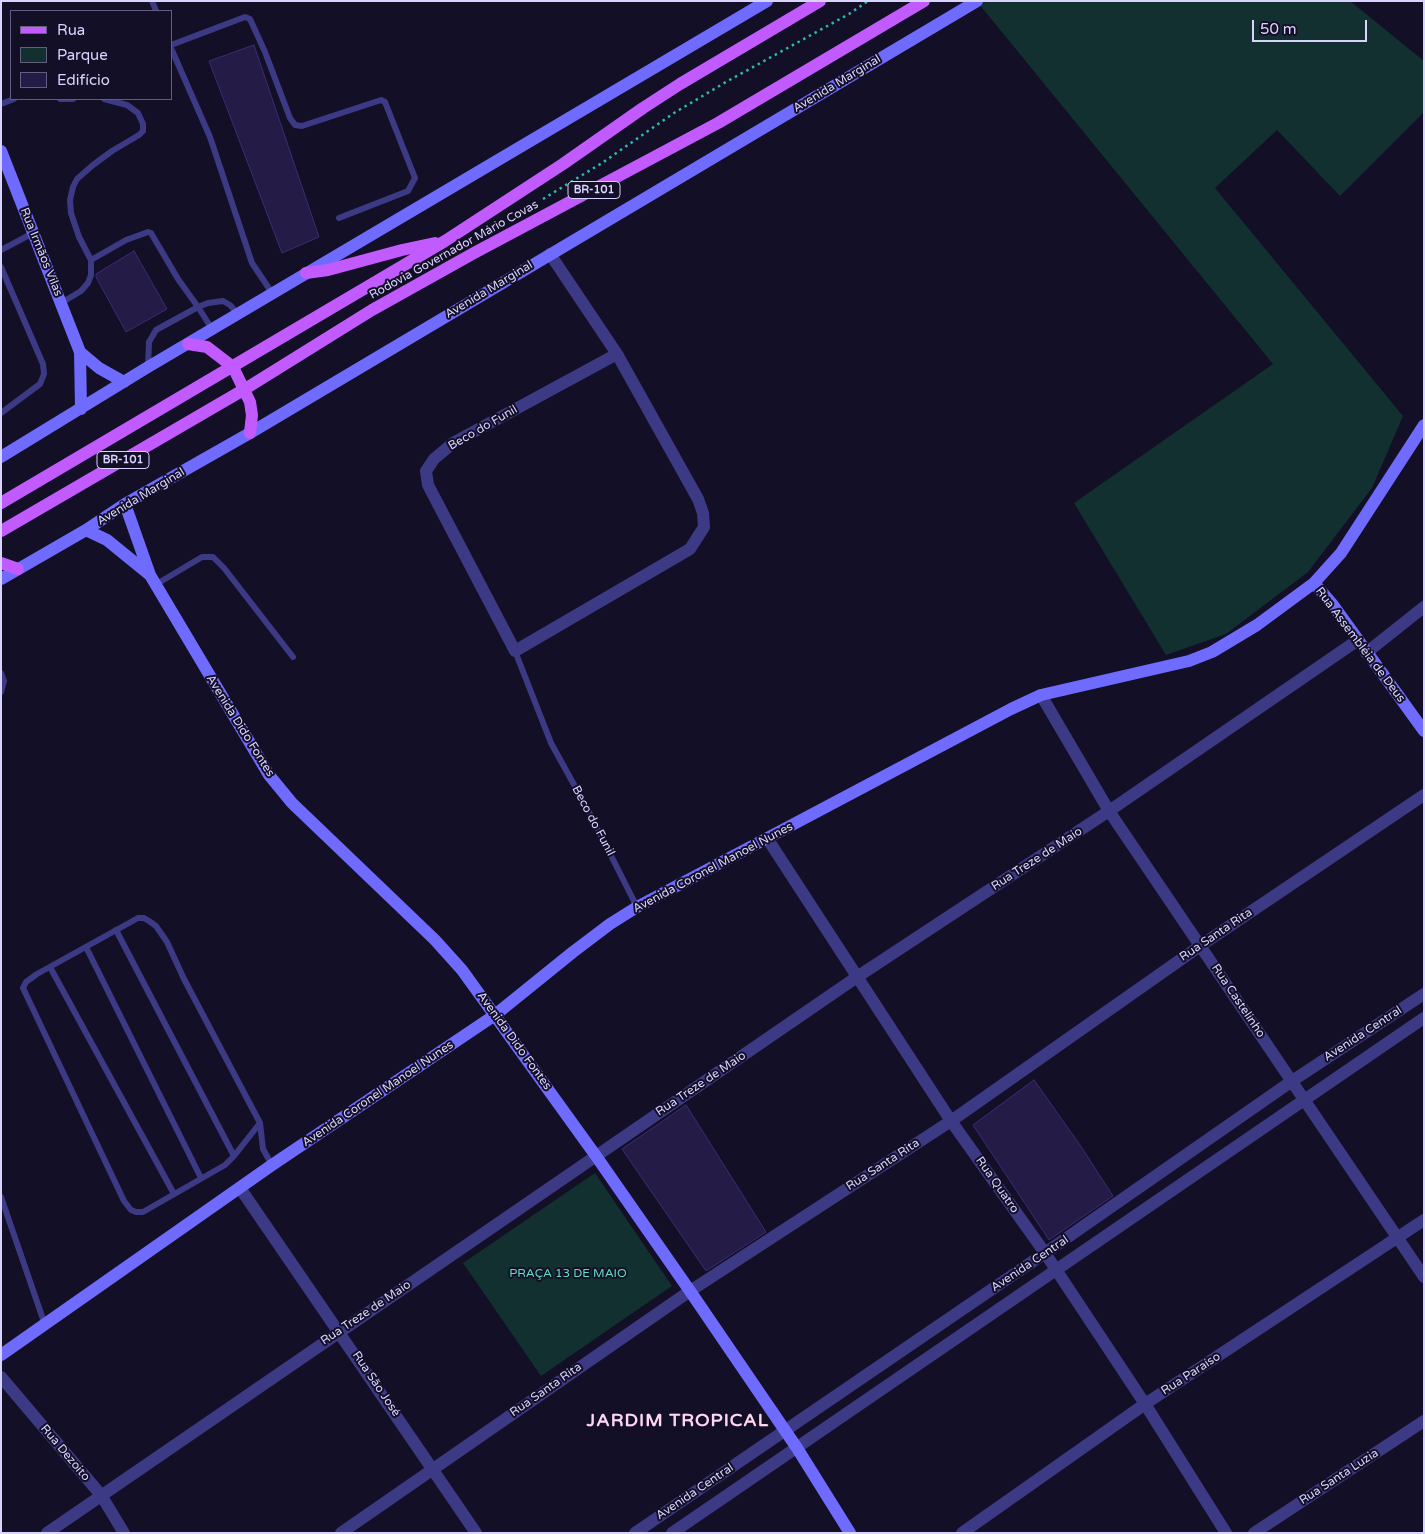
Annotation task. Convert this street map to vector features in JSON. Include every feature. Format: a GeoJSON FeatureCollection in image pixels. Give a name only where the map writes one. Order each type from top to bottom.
{"type":"FeatureCollection","features":[{"type":"Feature","properties":{"kind":"main road","name":"Rodovia Governador Mário Covas"},"geometry":{"type":"LineString","coordinates":[[1,503],[444,241],[563,164],[672,89],[820,1]]}},
{"type":"Feature","properties":{"kind":"main road","name":"Rodovia Governador Mário Covas"},"geometry":{"type":"LineString","coordinates":[[1,531],[245,389],[380,305],[718,123],[924,1]]}},
{"type":"Feature","properties":{"kind":"main road"},"geometry":{"type":"LineString","coordinates":[[306,274],[444,241]]}},
{"type":"Feature","properties":{"kind":"main road"},"geometry":{"type":"LineString","coordinates":[[188,344],[207,348],[233,367],[250,402],[252,415],[250,433]]}},
{"type":"Feature","properties":{"kind":"main road"},"geometry":{"type":"LineString","coordinates":[[1,563],[18,569]]}},
{"type":"Feature","properties":{"kind":"street"},"geometry":{"type":"LineString","coordinates":[[1,457],[148,366],[767,1]]}},
{"type":"Feature","properties":{"kind":"street","name":"Avenida Marginal"},"geometry":{"type":"LineString","coordinates":[[1,580],[86,530],[125,504],[250,433],[977,1]]}},
{"type":"Feature","properties":{"kind":"street","name":"Rua Irmãos Vilas"},"geometry":{"type":"LineString","coordinates":[[2,157],[80,352],[81,409]]}},
{"type":"Feature","properties":{"kind":"street"},"geometry":{"type":"LineString","coordinates":[[514,652],[690,549],[704,527],[703,513],[698,499],[617,354],[550,254]]}},
{"type":"Feature","properties":{"kind":"street","name":"Rua Irmãos Vilas"},"geometry":{"type":"LineString","coordinates":[[80,352],[99,368],[124,382]]}},
{"type":"Feature","properties":{"kind":"street","name":"Beco do Funil"},"geometry":{"type":"LineString","coordinates":[[514,652],[428,485],[426,472],[434,459],[453,444],[617,354]]}},
{"type":"Feature","properties":{"kind":"street","name":"Avenida Coronel Manoel Nunes"},"geometry":{"type":"LineString","coordinates":[[2,1354],[272,1165],[495,1015],[610,924],[767,838],[1011,709],[1041,696],[1189,662],[1212,652],[1257,626],[1314,583],[1341,553],[1419,443],[1424,424]]}},
{"type":"Feature","properties":{"kind":"street","name":"Avenida Dido Fontes"},"geometry":{"type":"LineString","coordinates":[[125,504],[153,580],[269,775],[292,803],[435,940],[462,970],[596,1156],[690,1291],[797,1448],[850,1533]]}},
{"type":"Feature","properties":{"kind":"street","name":"Avenida Dido Fontes"},"geometry":{"type":"LineString","coordinates":[[86,530],[113,544],[153,580]]}},
{"type":"Feature","properties":{"kind":"street","name":"Rua Assembléia de Deus"},"geometry":{"type":"LineString","coordinates":[[1314,583],[1334,605],[1366,653],[1424,731]]}},
{"type":"Feature","properties":{"kind":"street"},"geometry":{"type":"LineString","coordinates":[[1366,653],[1424,607]]}},
{"type":"Feature","properties":{"kind":"street","name":"Rua Treze de Maio"},"geometry":{"type":"LineString","coordinates":[[47,1533],[857,977],[1110,811],[1358,640]]}},
{"type":"Feature","properties":{"kind":"street","name":"Rua Castelinho"},"geometry":{"type":"LineString","coordinates":[[1041,696],[1110,811],[1424,1277]]}},
{"type":"Feature","properties":{"kind":"street","name":"Rua Santa Rita"},"geometry":{"type":"LineString","coordinates":[[341,1533],[690,1291],[951,1120],[1200,946],[1424,795]]}},
{"type":"Feature","properties":{"kind":"street","name":"Rua Quatro"},"geometry":{"type":"LineString","coordinates":[[767,838],[951,1120],[1045,1253],[1226,1533]]}},
{"type":"Feature","properties":{"kind":"street","name":"Avenida Central"},"geometry":{"type":"LineString","coordinates":[[635,1533],[1045,1253],[1292,1081],[1424,994]]}},
{"type":"Feature","properties":{"kind":"street","name":"Avenida Central"},"geometry":{"type":"LineString","coordinates":[[672,1533],[1424,1018]]}},
{"type":"Feature","properties":{"kind":"street","name":"Rua São José"},"geometry":{"type":"LineString","coordinates":[[240,1188],[476,1533]]}},
{"type":"Feature","properties":{"kind":"street","name":"Rua Paraíso"},"geometry":{"type":"LineString","coordinates":[[962,1533],[1144,1404],[1424,1220]]}},
{"type":"Feature","properties":{"kind":"street","name":"Rua Dezoito"},"geometry":{"type":"LineString","coordinates":[[1,1377],[101,1495],[124,1533]]}},
{"type":"Feature","properties":{"kind":"street","name":"Rua Santa Luzia"},"geometry":{"type":"LineString","coordinates":[[1254,1533],[1424,1421]]}},
{"type":"Feature","properties":{"kind":"lane"},"geometry":{"type":"LineString","coordinates":[[172,47],[245,17],[250,19],[254,27],[290,118],[295,125],[302,126],[381,100],[385,102],[415,178],[408,191],[339,218]]}},
{"type":"Feature","properties":{"kind":"lane"},"geometry":{"type":"LineString","coordinates":[[172,49],[210,137],[252,263],[272,294]]}},
{"type":"Feature","properties":{"kind":"lane"},"geometry":{"type":"LineString","coordinates":[[61,303],[81,291],[91,275],[91,260],[79,237],[71,213],[72,187],[77,179],[93,165],[141,133],[143,124],[138,113],[128,105],[108,100]]}},
{"type":"Feature","properties":{"kind":"lane"},"geometry":{"type":"LineString","coordinates":[[91,260],[126,240],[148,232],[152,233],[178,280],[212,329]]}},
{"type":"Feature","properties":{"kind":"lane"},"geometry":{"type":"LineString","coordinates":[[1,250],[33,233]]}},
{"type":"Feature","properties":{"kind":"lane"},"geometry":{"type":"LineString","coordinates":[[1,267],[43,364],[44,374],[40,384],[1,413]]}},
{"type":"Feature","properties":{"kind":"lane"},"geometry":{"type":"LineString","coordinates":[[148,366],[148,342],[156,330],[208,303],[222,301],[230,305],[238,314]]}},
{"type":"Feature","properties":{"kind":"lane"},"geometry":{"type":"LineString","coordinates":[[153,580],[202,557],[213,557],[224,568],[293,657]]}},
{"type":"Feature","properties":{"kind":"lane","name":"Beco do Funil"},"geometry":{"type":"LineString","coordinates":[[514,652],[552,743],[638,908]]}},
{"type":"Feature","properties":{"kind":"lane"},"geometry":{"type":"LineString","coordinates":[[1,673],[4,682],[1,692]]}},
{"type":"Feature","properties":{"kind":"lane"},"geometry":{"type":"LineString","coordinates":[[260,1123],[234,1156],[225,1164],[143,1212],[131,1210],[124,1201],[25,995],[23,988],[26,982],[138,918],[144,918],[156,926],[167,942],[260,1123],[263,1149],[272,1165]]}},
{"type":"Feature","properties":{"kind":"lane"},"geometry":{"type":"LineString","coordinates":[[116,930],[234,1156]]}},
{"type":"Feature","properties":{"kind":"lane"},"geometry":{"type":"LineString","coordinates":[[86,947],[201,1178]]}},
{"type":"Feature","properties":{"kind":"lane"},"geometry":{"type":"LineString","coordinates":[[50,967],[174,1194]]}},
{"type":"Feature","properties":{"kind":"lane"},"geometry":{"type":"LineString","coordinates":[[1,1197],[45,1325]]}},
{"type":"Feature","properties":{"kind":"path"},"geometry":{"type":"LineString","coordinates":[[536,203],[602,163],[689,104],[849,14],[868,1]]}},
{"type":"Feature","properties":{"kind":"green space"},"geometry":{"type":"Polygon","coordinates":[[[984,1],[1350,1],[1424,61],[1424,112],[1340,196],[1277,130],[1215,188],[1403,416],[1372,488],[1308,572],[1226,634],[1166,655],[1074,503],[1273,364],[979,4],[984,1]]]}},
{"type":"Feature","properties":{"kind":"green space","name":"PRAÇA 13 DE MAIO"},"geometry":{"type":"Polygon","coordinates":[[[595,1173],[672,1286],[541,1376],[463,1263],[595,1173]]]}},
{"type":"Feature","properties":{"kind":"building"},"geometry":{"type":"Polygon","coordinates":[[[254,45],[319,237],[282,253],[209,61],[254,45]]]}},
{"type":"Feature","properties":{"kind":"building"},"geometry":{"type":"Polygon","coordinates":[[[134,251],[167,309],[126,332],[96,274],[134,251]]]}},
{"type":"Feature","properties":{"kind":"building"},"geometry":{"type":"Polygon","coordinates":[[[1034,1080],[1113,1196],[1049,1240],[973,1125],[1034,1080]]]}},
{"type":"Feature","properties":{"kind":"building"},"geometry":{"type":"Polygon","coordinates":[[[686,1105],[766,1232],[706,1271],[622,1149],[686,1105]]]}},
{"type":"Feature","properties":{"kind":"district","name":"JARDIM TROPICAL"},"geometry":{"type":"Point","coordinates":[678,1421]}}]}
